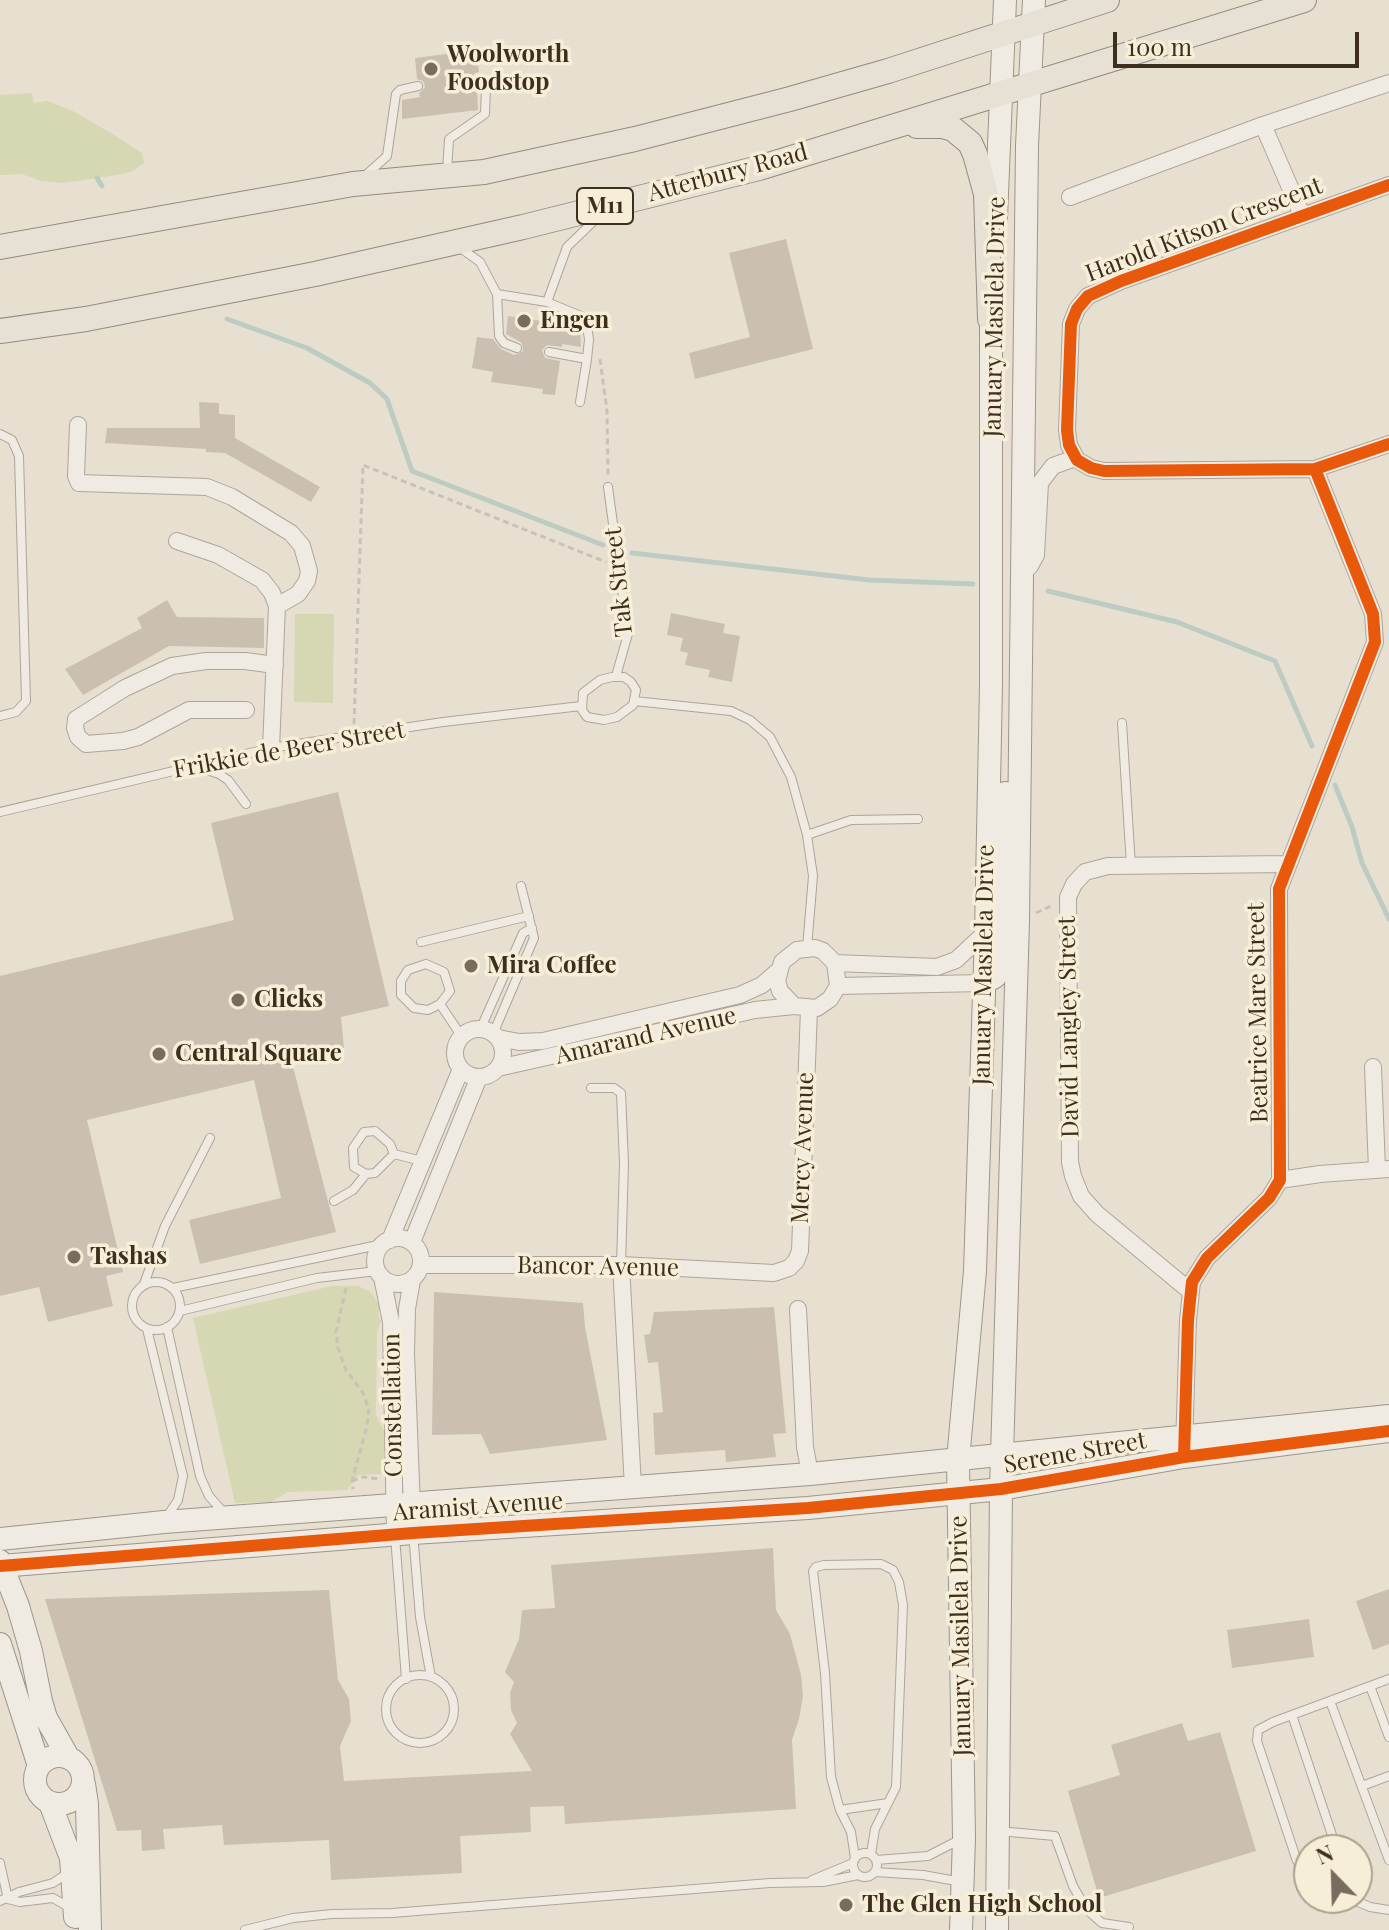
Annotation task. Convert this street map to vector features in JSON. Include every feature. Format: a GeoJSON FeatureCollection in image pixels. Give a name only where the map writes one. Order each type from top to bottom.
{"type":"FeatureCollection","features":[{"type":"Feature","properties":{"kind":"main road","name":"January Masilela Drive"},"geometry":{"type":"LineString","coordinates":[[961,1930],[964,1838],[958,1460],[975,1271],[986,932],[991,685],[990,319],[1003,95],[1005,0]]}},
{"type":"Feature","properties":{"kind":"main road","name":"M11"},"geometry":{"type":"LineString","coordinates":[[0,247],[353,184],[484,172],[621,142],[888,71],[1005,33],[1033,12],[1107,0]]}},
{"type":"Feature","properties":{"kind":"main road","name":"Atterbury Road"},"geometry":{"type":"LineString","coordinates":[[0,331],[86,319],[270,283],[452,243],[759,168],[1304,0]]}},
{"type":"Feature","properties":{"kind":"main road","name":"January Masilela Drive"},"geometry":{"type":"LineString","coordinates":[[997,1930],[1001,1489],[1018,921],[1027,146],[1033,12]]}},
{"type":"Feature","properties":{"kind":"main road"},"geometry":{"type":"LineString","coordinates":[[892,126],[942,126],[962,134],[970,143],[983,176],[986,194],[990,319]]}},
{"type":"Feature","properties":{"kind":"main road"},"geometry":{"type":"LineString","coordinates":[[983,983],[995,977],[1002,959],[1008,746],[1020,702]]}},
{"type":"Feature","properties":{"kind":"main road","name":"Serene Street"},"geometry":{"type":"LineString","coordinates":[[959,1493],[1001,1489],[1184,1447],[1389,1416]]}},
{"type":"Feature","properties":{"kind":"main road","name":"Serene Street"},"geometry":{"type":"LineString","coordinates":[[1002,1454],[1184,1447],[1389,1431]]}},
{"type":"Feature","properties":{"kind":"main road","name":"Aramist Avenue"},"geometry":{"type":"LineString","coordinates":[[0,1539],[164,1522],[810,1474],[1002,1454]]}},
{"type":"Feature","properties":{"kind":"main road","name":"Aramist Avenue"},"geometry":{"type":"LineString","coordinates":[[1,1564],[404,1533],[808,1508],[959,1493]]}},
{"type":"Feature","properties":{"kind":"main road"},"geometry":{"type":"LineString","coordinates":[[1,1564],[31,1651],[43,1710],[68,1757]]}},
{"type":"Feature","properties":{"kind":"main road"},"geometry":{"type":"LineString","coordinates":[[0,1644],[39,1766]]}},
{"type":"Feature","properties":{"kind":"main road"},"geometry":{"type":"LineString","coordinates":[[84,1784],[80,1794],[71,1802],[60,1805],[41,1797],[35,1787],[35,1776],[39,1766],[57,1755],[78,1763],[83,1773],[87,1804],[85,1924]]}},
{"type":"Feature","properties":{"kind":"main road"},"geometry":{"type":"LineString","coordinates":[[50,1803],[73,1869],[85,1924]]}},
{"type":"Feature","properties":{"kind":"street"},"geometry":{"type":"LineString","coordinates":[[1070,197],[1263,125],[1389,83]]}},
{"type":"Feature","properties":{"kind":"street"},"geometry":{"type":"LineString","coordinates":[[1263,125],[1302,215]]}},
{"type":"Feature","properties":{"kind":"street","name":"Harold Kitson Crescent"},"geometry":{"type":"LineString","coordinates":[[1075,458],[1067,430],[1070,331],[1074,314],[1083,300],[1105,287],[1389,185]]}},
{"type":"Feature","properties":{"kind":"street"},"geometry":{"type":"LineString","coordinates":[[78,425],[76,476],[79,483],[207,487],[232,497],[298,539],[309,564],[307,581],[292,599],[277,606]]}},
{"type":"Feature","properties":{"kind":"street"},"geometry":{"type":"LineString","coordinates":[[1022,574],[1036,555],[1040,483],[1053,466],[1075,458],[1091,468],[1104,471],[1315,469],[1389,444]]}},
{"type":"Feature","properties":{"kind":"street","name":"Beatrice Mare Street"},"geometry":{"type":"LineString","coordinates":[[1280,1180],[1279,889],[1381,648],[1373,614],[1315,469]]}},
{"type":"Feature","properties":{"kind":"street"},"geometry":{"type":"LineString","coordinates":[[177,541],[218,555],[254,575],[266,583],[277,606],[271,748]]}},
{"type":"Feature","properties":{"kind":"street"},"geometry":{"type":"LineString","coordinates":[[246,710],[189,710],[138,737],[123,741],[86,744],[78,737],[75,728],[76,719],[125,688],[172,666],[219,661],[275,665]]}},
{"type":"Feature","properties":{"kind":"street","name":"David Langley Street"},"geometry":{"type":"LineString","coordinates":[[1190,1291],[1097,1214],[1081,1196],[1073,1176],[1070,1162],[1068,897],[1085,872],[1108,866],[1287,864]]}},
{"type":"Feature","properties":{"kind":"street"},"geometry":{"type":"LineString","coordinates":[[835,963],[937,967],[956,960],[986,932]]}},
{"type":"Feature","properties":{"kind":"street"},"geometry":{"type":"LineString","coordinates":[[807,948],[823,951],[835,963],[838,986],[824,1004],[801,1007],[780,991],[778,971],[789,954],[807,948]]}},
{"type":"Feature","properties":{"kind":"street","name":"Amarand Avenue"},"geometry":{"type":"LineString","coordinates":[[490,1034],[519,1042],[543,1041],[740,995],[762,985],[778,971]]}},
{"type":"Feature","properties":{"kind":"street"},"geometry":{"type":"LineString","coordinates":[[838,986],[983,983]]}},
{"type":"Feature","properties":{"kind":"street","name":"Amarand Avenue"},"geometry":{"type":"LineString","coordinates":[[498,1068],[755,1010],[801,1007]]}},
{"type":"Feature","properties":{"kind":"street","name":"Mercy Avenue"},"geometry":{"type":"LineString","coordinates":[[774,1273],[789,1268],[800,1251],[801,1007]]}},
{"type":"Feature","properties":{"kind":"street"},"geometry":{"type":"LineString","coordinates":[[386,1242],[397,1238],[412,1242],[420,1252],[421,1265],[412,1280],[394,1284],[380,1274],[376,1256],[386,1242],[461,1069],[456,1049],[462,1037],[490,1034],[503,1056],[498,1068],[479,1077],[461,1069]]}},
{"type":"Feature","properties":{"kind":"street"},"geometry":{"type":"LineString","coordinates":[[1184,1447],[1190,1291],[1196,1274],[1207,1258],[1269,1198],[1280,1180],[1383,1170],[1373,1067]]}},
{"type":"Feature","properties":{"kind":"street"},"geometry":{"type":"LineString","coordinates":[[412,1242],[479,1077]]}},
{"type":"Feature","properties":{"kind":"street","name":"Bancor Avenue"},"geometry":{"type":"LineString","coordinates":[[421,1265],[621,1265],[774,1273]]}},
{"type":"Feature","properties":{"kind":"street"},"geometry":{"type":"LineString","coordinates":[[621,1265],[633,1487]]}},
{"type":"Feature","properties":{"kind":"street","name":"Constellation"},"geometry":{"type":"LineString","coordinates":[[380,1274],[391,1322],[395,1478],[404,1503]]}},
{"type":"Feature","properties":{"kind":"street","name":"Constellation"},"geometry":{"type":"LineString","coordinates":[[404,1533],[407,1309],[412,1280]]}},
{"type":"Feature","properties":{"kind":"street"},"geometry":{"type":"LineString","coordinates":[[798,1309],[805,1447],[810,1474]]}},
{"type":"Feature","properties":{"kind":"lane"},"geometry":{"type":"LineString","coordinates":[[446,177],[449,139],[485,114],[486,86],[476,81]]}},
{"type":"Feature","properties":{"kind":"lane"},"geometry":{"type":"LineString","coordinates":[[353,184],[378,167],[387,156],[396,94],[418,86]]}},
{"type":"Feature","properties":{"kind":"lane"},"geometry":{"type":"LineString","coordinates":[[547,302],[567,247],[612,204]]}},
{"type":"Feature","properties":{"kind":"lane"},"geometry":{"type":"LineString","coordinates":[[452,243],[480,262],[497,294],[499,336],[504,343],[517,348]]}},
{"type":"Feature","properties":{"kind":"lane"},"geometry":{"type":"LineString","coordinates":[[497,294],[547,302],[586,321],[589,339],[580,402]]}},
{"type":"Feature","properties":{"kind":"lane"},"geometry":{"type":"LineString","coordinates":[[549,352],[587,359]]}},
{"type":"Feature","properties":{"kind":"lane"},"geometry":{"type":"LineString","coordinates":[[0,434],[12,440],[19,456],[26,701],[16,712],[0,716]]}},
{"type":"Feature","properties":{"kind":"lane","name":"Tak Street"},"geometry":{"type":"LineString","coordinates":[[608,487],[628,634],[616,676]]}},
{"type":"Feature","properties":{"kind":"lane"},"geometry":{"type":"LineString","coordinates":[[581,706],[583,693],[589,686],[600,680],[624,677],[636,690],[634,701],[700,706],[738,714],[764,731],[778,749],[791,777],[807,835],[813,884],[807,948]]}},
{"type":"Feature","properties":{"kind":"lane","name":"Frikkie de Beer Street"},"geometry":{"type":"LineString","coordinates":[[0,812],[271,748],[581,706],[587,717],[604,720],[626,711],[634,701]]}},
{"type":"Feature","properties":{"kind":"lane"},"geometry":{"type":"LineString","coordinates":[[1122,723],[1131,866]]}},
{"type":"Feature","properties":{"kind":"lane"},"geometry":{"type":"LineString","coordinates":[[193,766],[228,780],[246,804]]}},
{"type":"Feature","properties":{"kind":"lane"},"geometry":{"type":"LineString","coordinates":[[807,835],[851,820],[918,819]]}},
{"type":"Feature","properties":{"kind":"lane"},"geometry":{"type":"LineString","coordinates":[[490,1034],[523,933],[532,928],[521,886]]}},
{"type":"Feature","properties":{"kind":"lane"},"geometry":{"type":"LineString","coordinates":[[421,942],[529,916]]}},
{"type":"Feature","properties":{"kind":"lane"},"geometry":{"type":"LineString","coordinates":[[426,964],[444,972],[450,991],[440,1004],[428,1010],[414,1008],[401,995],[401,981],[408,970],[426,964]]}},
{"type":"Feature","properties":{"kind":"lane"},"geometry":{"type":"LineString","coordinates":[[440,1004],[462,1037]]}},
{"type":"Feature","properties":{"kind":"lane"},"geometry":{"type":"LineString","coordinates":[[591,1088],[614,1088],[621,1093],[624,1163],[621,1265]]}},
{"type":"Feature","properties":{"kind":"lane"},"geometry":{"type":"LineString","coordinates":[[394,1154],[375,1173],[366,1174],[354,1167],[352,1160],[357,1139],[364,1132],[375,1131],[384,1136],[394,1154],[422,1161]]}},
{"type":"Feature","properties":{"kind":"lane"},"geometry":{"type":"LineString","coordinates":[[164,1522],[178,1500],[183,1476],[147,1329],[137,1321],[131,1310],[134,1295],[144,1284],[165,1226],[210,1138]]}},
{"type":"Feature","properties":{"kind":"lane"},"geometry":{"type":"LineString","coordinates":[[334,1201],[353,1190],[366,1174]]}},
{"type":"Feature","properties":{"kind":"lane"},"geometry":{"type":"LineString","coordinates":[[173,1288],[386,1242]]}},
{"type":"Feature","properties":{"kind":"lane"},"geometry":{"type":"LineString","coordinates":[[180,1311],[317,1278],[380,1274]]}},
{"type":"Feature","properties":{"kind":"lane"},"geometry":{"type":"LineString","coordinates":[[144,1284],[159,1281],[173,1288],[180,1302],[180,1311],[167,1327],[147,1329]]}},
{"type":"Feature","properties":{"kind":"lane"},"geometry":{"type":"LineString","coordinates":[[167,1327],[202,1483],[228,1517]]}},
{"type":"Feature","properties":{"kind":"lane"},"geometry":{"type":"LineString","coordinates":[[404,1533],[431,1677]]}},
{"type":"Feature","properties":{"kind":"lane"},"geometry":{"type":"LineString","coordinates":[[404,1533],[406,1679]]}},
{"type":"Feature","properties":{"kind":"lane"},"geometry":{"type":"LineString","coordinates":[[858,1875],[851,1832],[840,1810],[830,1769],[825,1673],[813,1571],[824,1565],[881,1564],[893,1570],[899,1582],[903,1605],[897,1779],[895,1790],[875,1829],[875,1872]]}},
{"type":"Feature","properties":{"kind":"lane"},"geometry":{"type":"LineString","coordinates":[[403,1619],[420,1617]]}},
{"type":"Feature","properties":{"kind":"lane"},"geometry":{"type":"LineString","coordinates":[[431,1677],[451,1694],[453,1720],[443,1735],[435,1740],[409,1742],[394,1731],[386,1707],[392,1690],[406,1679],[431,1677]]}},
{"type":"Feature","properties":{"kind":"lane"},"geometry":{"type":"LineString","coordinates":[[1293,1849],[1257,1741],[1258,1730],[1389,1679]]}},
{"type":"Feature","properties":{"kind":"lane"},"geometry":{"type":"LineString","coordinates":[[1370,1686],[1389,1737]]}},
{"type":"Feature","properties":{"kind":"lane"},"geometry":{"type":"LineString","coordinates":[[1330,1701],[1389,1860]]}},
{"type":"Feature","properties":{"kind":"lane"},"geometry":{"type":"LineString","coordinates":[[1292,1715],[1332,1834]]}},
{"type":"Feature","properties":{"kind":"lane"},"geometry":{"type":"LineString","coordinates":[[1362,1786],[1389,1776]]}},
{"type":"Feature","properties":{"kind":"lane"},"geometry":{"type":"LineString","coordinates":[[840,1810],[888,1803]]}},
{"type":"Feature","properties":{"kind":"lane"},"geometry":{"type":"LineString","coordinates":[[997,1831],[1055,1836],[1073,1886],[1086,1909],[1102,1923],[1129,1927]]}},
{"type":"Feature","properties":{"kind":"lane"},"geometry":{"type":"LineString","coordinates":[[811,1881],[854,1861],[859,1854],[873,1857],[928,1856],[964,1838]]}},
{"type":"Feature","properties":{"kind":"lane"},"geometry":{"type":"LineString","coordinates":[[0,1863],[4,1900]]}},
{"type":"Feature","properties":{"kind":"lane"},"geometry":{"type":"LineString","coordinates":[[4,1900],[19,1892],[53,1883],[73,1869]]}},
{"type":"Feature","properties":{"kind":"lane"},"geometry":{"type":"LineString","coordinates":[[245,1930],[332,1914],[408,1912],[823,1882],[858,1875],[870,1876],[875,1872],[923,1875],[963,1882]]}},
{"type":"Feature","properties":{"kind":"lane"},"geometry":{"type":"LineString","coordinates":[[4,1900],[20,1902],[53,1898],[85,1924]]}},
{"type":"Feature","properties":{"kind":"path"},"geometry":{"type":"LineString","coordinates":[[354,736],[363,465],[620,567]]}},
{"type":"Feature","properties":{"kind":"path"},"geometry":{"type":"LineString","coordinates":[[1018,921],[1068,897]]}},
{"type":"Feature","properties":{"kind":"path"},"geometry":{"type":"LineString","coordinates":[[347,1275],[346,1295],[336,1332],[338,1348],[346,1370],[363,1393],[369,1409],[352,1481],[356,1507]]}},
{"type":"Feature","properties":{"kind":"path"},"geometry":{"type":"LineString","coordinates":[[352,1481],[369,1477],[395,1478]]}},
{"type":"Feature","properties":{"kind":"green space"},"geometry":{"type":"Polygon","coordinates":[[[32,93],[34,103],[48,101],[73,111],[111,133],[142,153],[144,163],[123,174],[63,183],[41,181],[22,174],[0,175],[0,95],[32,93]]]}},
{"type":"Feature","properties":{"kind":"green space"},"geometry":{"type":"Polygon","coordinates":[[[295,614],[334,614],[333,703],[294,702],[295,614]]]}},
{"type":"Feature","properties":{"kind":"green space"},"geometry":{"type":"Polygon","coordinates":[[[332,1286],[358,1286],[371,1292],[380,1307],[376,1415],[385,1433],[383,1474],[358,1475],[347,1490],[288,1492],[271,1502],[235,1503],[193,1318],[332,1286]]]}},
{"type":"Feature","properties":{"kind":"building"},"geometry":{"type":"Polygon","coordinates":[[[476,50],[479,72],[469,81],[477,89],[478,110],[402,119],[402,100],[420,97],[419,93],[425,87],[423,81],[417,79],[415,58],[476,50]]]}},
{"type":"Feature","properties":{"kind":"building"},"geometry":{"type":"Polygon","coordinates":[[[786,239],[813,349],[695,379],[689,353],[750,337],[729,253],[786,239]]]}},
{"type":"Feature","properties":{"kind":"building"},"geometry":{"type":"Polygon","coordinates":[[[508,316],[580,327],[581,347],[547,345],[542,350],[545,358],[560,361],[555,395],[542,394],[543,389],[491,382],[493,372],[472,368],[477,337],[493,339],[501,349],[514,355],[523,351],[522,343],[506,334],[508,316]]]}},
{"type":"Feature","properties":{"kind":"building"},"geometry":{"type":"Polygon","coordinates":[[[199,402],[219,403],[219,414],[235,415],[235,438],[320,487],[311,502],[225,453],[206,452],[206,449],[105,443],[107,428],[200,428],[199,402]]]}},
{"type":"Feature","properties":{"kind":"building"},"geometry":{"type":"Polygon","coordinates":[[[167,600],[177,617],[264,618],[264,648],[169,646],[83,695],[65,669],[142,628],[137,618],[167,600]]]}},
{"type":"Feature","properties":{"kind":"building"},"geometry":{"type":"Polygon","coordinates":[[[671,613],[725,624],[723,633],[740,636],[732,682],[708,677],[710,670],[685,665],[688,653],[680,651],[683,638],[667,635],[671,613]]]}},
{"type":"Feature","properties":{"kind":"building","name":"Central Square"},"geometry":{"type":"Polygon","coordinates":[[[338,792],[389,1006],[341,1017],[344,1048],[291,1059],[336,1232],[200,1264],[189,1220],[281,1198],[254,1080],[87,1120],[123,1272],[106,1276],[113,1306],[48,1322],[39,1287],[0,1296],[0,976],[234,920],[211,823],[338,792]]]}},
{"type":"Feature","properties":{"kind":"building"},"geometry":{"type":"Polygon","coordinates":[[[434,1292],[583,1303],[607,1440],[490,1454],[481,1434],[432,1435],[434,1292]]]}},
{"type":"Feature","properties":{"kind":"building"},"geometry":{"type":"Polygon","coordinates":[[[774,1307],[786,1433],[773,1434],[776,1457],[726,1462],[725,1450],[655,1455],[653,1413],[663,1412],[658,1362],[648,1363],[644,1335],[650,1334],[654,1312],[774,1307]]]}},
{"type":"Feature","properties":{"kind":"building"},"geometry":{"type":"Polygon","coordinates":[[[773,1548],[776,1610],[790,1634],[803,1696],[792,1740],[796,1809],[565,1824],[564,1806],[530,1807],[531,1832],[460,1836],[462,1873],[331,1880],[329,1840],[224,1845],[222,1825],[163,1829],[165,1849],[142,1851],[141,1830],[117,1831],[45,1599],[329,1590],[338,1680],[349,1699],[351,1721],[340,1746],[344,1781],[532,1771],[510,1734],[517,1723],[511,1710],[510,1693],[514,1682],[505,1672],[519,1639],[522,1610],[555,1608],[551,1565],[773,1548]]]}},
{"type":"Feature","properties":{"kind":"building"},"geometry":{"type":"Polygon","coordinates":[[[1389,1589],[1389,1644],[1373,1650],[1356,1601],[1389,1589]]]}},
{"type":"Feature","properties":{"kind":"building"},"geometry":{"type":"Polygon","coordinates":[[[1309,1619],[1314,1657],[1232,1668],[1227,1630],[1309,1619]]]}},
{"type":"Feature","properties":{"kind":"building"},"geometry":{"type":"Polygon","coordinates":[[[1182,1723],[1188,1741],[1220,1732],[1256,1851],[1099,1898],[1068,1791],[1120,1775],[1111,1745],[1182,1723]]]}},
{"type":"Feature","properties":{"kind":"waterway"},"geometry":{"type":"LineString","coordinates":[[97,178],[102,186]]}},
{"type":"Feature","properties":{"kind":"waterway"},"geometry":{"type":"LineString","coordinates":[[227,319],[307,348],[370,383],[387,399],[412,471],[603,545]]}},
{"type":"Feature","properties":{"kind":"waterway"},"geometry":{"type":"LineString","coordinates":[[632,553],[869,580],[973,584]]}},
{"type":"Feature","properties":{"kind":"waterway"},"geometry":{"type":"LineString","coordinates":[[1048,591],[1177,622],[1275,661],[1312,746]]}},
{"type":"Feature","properties":{"kind":"waterway"},"geometry":{"type":"LineString","coordinates":[[1335,785],[1362,863],[1389,919]]}},
{"type":"Feature","properties":{"kind":"cycle path"},"geometry":{"type":"LineString","coordinates":[[1389,185],[1121,281],[1088,296],[1077,309],[1071,324],[1067,430],[1069,445],[1077,460],[1104,471],[1315,469],[1389,444]]}},
{"type":"Feature","properties":{"kind":"cycle path"},"geometry":{"type":"LineString","coordinates":[[1184,1457],[1192,1282],[1207,1258],[1269,1198],[1280,1180],[1279,889],[1375,642],[1373,614],[1315,469]]}},
{"type":"Feature","properties":{"kind":"cycle path"},"geometry":{"type":"LineString","coordinates":[[0,1566],[413,1533],[808,1508],[1001,1489],[1184,1457],[1389,1431]]}},
{"type":"Feature","properties":{"kind":"place","name":"Woolworth Foodstop"},"geometry":{"type":"Point","coordinates":[431,69]}},
{"type":"Feature","properties":{"kind":"place","name":"Engen"},"geometry":{"type":"Point","coordinates":[524,321]}},
{"type":"Feature","properties":{"kind":"place","name":"Mira Coffee"},"geometry":{"type":"Point","coordinates":[471,966]}},
{"type":"Feature","properties":{"kind":"place","name":"Clicks"},"geometry":{"type":"Point","coordinates":[238,1000]}},
{"type":"Feature","properties":{"kind":"place","name":"Central Square"},"geometry":{"type":"Point","coordinates":[159,1054]}},
{"type":"Feature","properties":{"kind":"place","name":"Tashas"},"geometry":{"type":"Point","coordinates":[74,1257]}},
{"type":"Feature","properties":{"kind":"place","name":"The Glen High School"},"geometry":{"type":"Point","coordinates":[846,1905]}}]}
